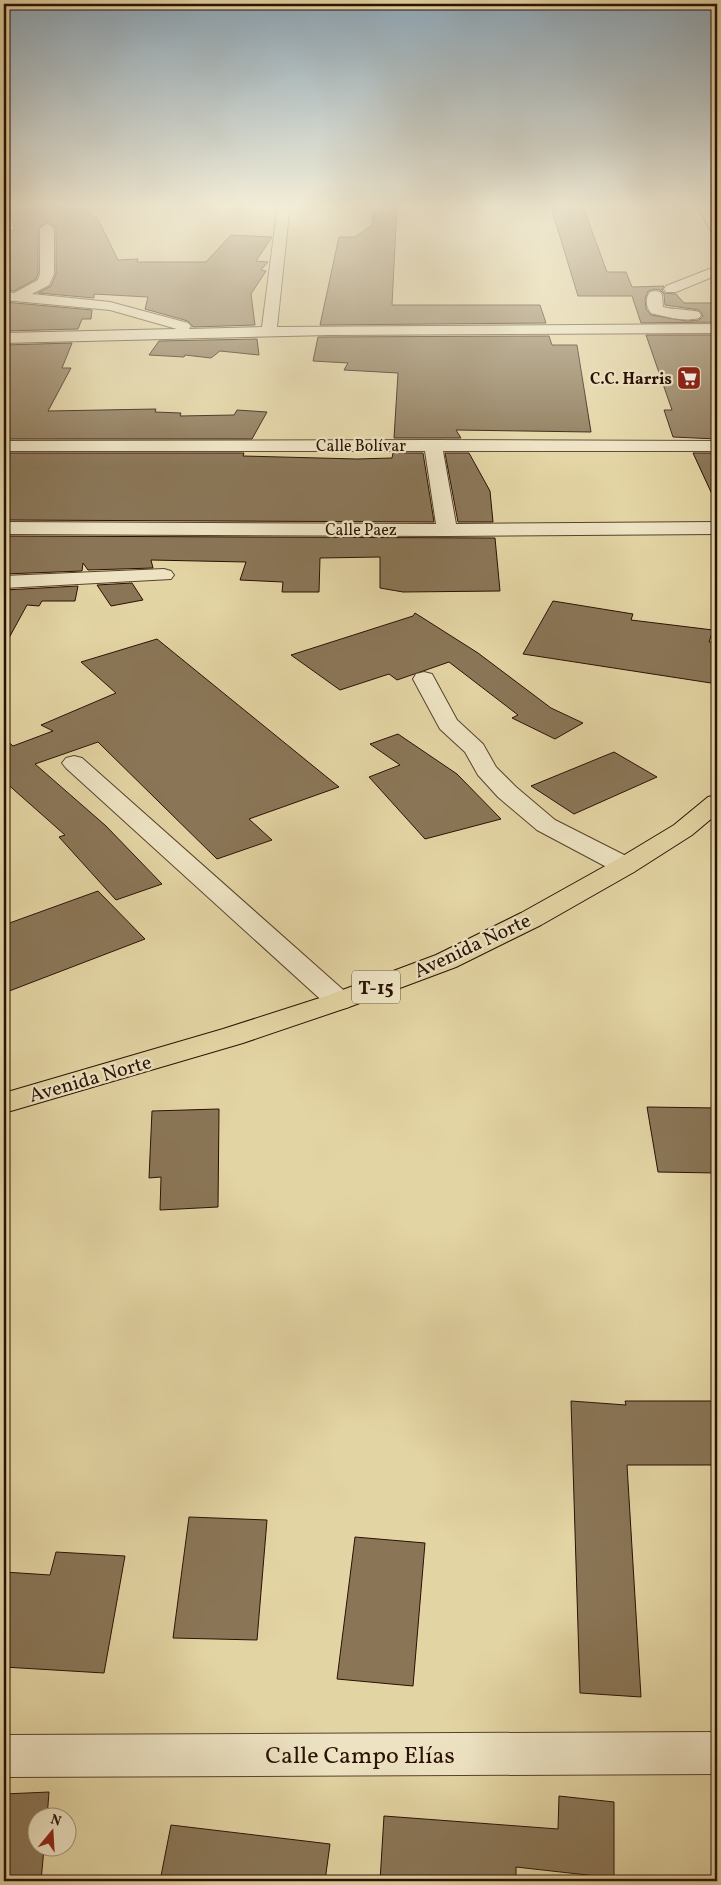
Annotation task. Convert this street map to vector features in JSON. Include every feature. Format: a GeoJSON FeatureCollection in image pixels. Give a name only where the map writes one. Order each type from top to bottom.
{"type":"FeatureCollection","features":[{"type":"Feature","properties":{"kind":"highway","name":"Avenida Norte"},"geometry":{"type":"LineString","coordinates":[[4,1102],[233,1036],[339,1001],[446,960],[531,920],[625,866],[683,830],[717,802]]}},
{"type":"Feature","properties":{"kind":"street"},"geometry":{"type":"LineString","coordinates":[[269,332],[274,292]]}},
{"type":"Feature","properties":{"kind":"street"},"geometry":{"type":"LineString","coordinates":[[655,295],[656,310],[678,315],[696,310],[717,314]]}},
{"type":"Feature","properties":{"kind":"street"},"geometry":{"type":"LineString","coordinates":[[11,297],[110,306],[203,332]]}},
{"type":"Feature","properties":{"kind":"street"},"geometry":{"type":"LineString","coordinates":[[4,338],[203,332],[717,329]]}},
{"type":"Feature","properties":{"kind":"street"},"geometry":{"type":"LineString","coordinates":[[433,445],[447,530]]}},
{"type":"Feature","properties":{"kind":"street","name":"Calle Bolívar"},"geometry":{"type":"LineString","coordinates":[[4,446],[717,446]]}},
{"type":"Feature","properties":{"kind":"street","name":"Calle Paez"},"geometry":{"type":"LineString","coordinates":[[4,528],[447,530],[717,528]]}},
{"type":"Feature","properties":{"kind":"street"},"geometry":{"type":"LineString","coordinates":[[4,582],[164,575]]}},
{"type":"Feature","properties":{"kind":"street"},"geometry":{"type":"LineString","coordinates":[[424,679],[448,724],[475,749],[486,770],[507,792],[546,824],[625,866]]}},
{"type":"Feature","properties":{"kind":"street"},"geometry":{"type":"LineString","coordinates":[[74,763],[339,1001]]}},
{"type":"Feature","properties":{"kind":"street","name":"Calle Campo Elías"},"geometry":{"type":"LineString","coordinates":[[4,1756],[717,1754]]}},
{"type":"Feature","properties":{"kind":"building"},"geometry":{"type":"Polygon","coordinates":[[[252,292],[255,325],[193,327],[188,321],[145,309],[148,297],[94,294],[94,298],[38,293],[252,292]]]}},
{"type":"Feature","properties":{"kind":"building"},"geometry":{"type":"Polygon","coordinates":[[[327,292],[393,292],[392,305],[540,305],[546,323],[320,325],[327,292]]]}},
{"type":"Feature","properties":{"kind":"building"},"geometry":{"type":"Polygon","coordinates":[[[577,292],[648,292],[645,299],[646,309],[651,315],[687,321],[699,320],[703,316],[699,310],[665,305],[664,294],[662,292],[676,294],[684,303],[717,303],[717,322],[641,323],[632,296],[578,296],[577,292]]]}},
{"type":"Feature","properties":{"kind":"building"},"geometry":{"type":"Polygon","coordinates":[[[4,302],[92,310],[91,319],[82,319],[78,329],[4,331],[4,302]]]}},
{"type":"Feature","properties":{"kind":"building","name":"C.C. Harris"},"geometry":{"type":"Polygon","coordinates":[[[646,335],[717,335],[717,439],[673,437],[664,410],[672,410],[646,335]]]}},
{"type":"Feature","properties":{"kind":"building"},"geometry":{"type":"Polygon","coordinates":[[[549,336],[552,345],[577,345],[591,432],[456,430],[461,438],[394,438],[398,373],[344,370],[348,363],[313,361],[318,337],[549,336]]]}},
{"type":"Feature","properties":{"kind":"building"},"geometry":{"type":"Polygon","coordinates":[[[257,339],[259,355],[220,351],[211,358],[185,355],[184,357],[149,355],[159,341],[257,339]]]}},
{"type":"Feature","properties":{"kind":"building"},"geometry":{"type":"Polygon","coordinates":[[[72,343],[62,368],[71,368],[48,411],[156,409],[155,412],[181,413],[180,416],[234,415],[237,410],[267,412],[252,439],[4,439],[4,345],[72,343]]]}},
{"type":"Feature","properties":{"kind":"building"},"geometry":{"type":"Polygon","coordinates":[[[4,453],[244,453],[243,456],[357,459],[392,458],[393,453],[423,453],[434,522],[4,520],[4,453]]]}},
{"type":"Feature","properties":{"kind":"building"},"geometry":{"type":"Polygon","coordinates":[[[445,453],[469,453],[490,491],[493,522],[458,522],[445,453]]]}},
{"type":"Feature","properties":{"kind":"building"},"geometry":{"type":"Polygon","coordinates":[[[693,453],[717,453],[717,505],[693,453]]]}},
{"type":"Feature","properties":{"kind":"building"},"geometry":{"type":"Polygon","coordinates":[[[4,536],[495,538],[500,591],[403,592],[380,588],[380,557],[320,558],[319,592],[282,592],[283,582],[240,580],[246,562],[151,560],[153,568],[88,570],[83,563],[82,571],[4,574],[4,536]]]}},
{"type":"Feature","properties":{"kind":"building"},"geometry":{"type":"Polygon","coordinates":[[[132,583],[143,600],[111,606],[97,585],[132,583]]]}},
{"type":"Feature","properties":{"kind":"building"},"geometry":{"type":"Polygon","coordinates":[[[78,586],[75,601],[42,601],[39,606],[27,605],[4,647],[4,590],[78,586]]]}},
{"type":"Feature","properties":{"kind":"building"},"geometry":{"type":"Polygon","coordinates":[[[553,601],[633,614],[631,620],[713,630],[709,642],[717,643],[717,667],[711,683],[523,654],[553,601]]]}},
{"type":"Feature","properties":{"kind":"building"},"geometry":{"type":"Polygon","coordinates":[[[415,613],[478,653],[551,708],[583,723],[555,739],[512,718],[518,715],[449,662],[397,680],[389,674],[340,690],[291,655],[413,616],[415,613]]]}},
{"type":"Feature","properties":{"kind":"building"},"geometry":{"type":"Polygon","coordinates":[[[157,639],[339,787],[249,819],[272,840],[217,859],[98,742],[35,764],[106,826],[162,884],[116,900],[59,837],[65,835],[4,781],[4,738],[13,746],[53,731],[41,725],[116,693],[81,662],[157,639]]]}},
{"type":"Feature","properties":{"kind":"building"},"geometry":{"type":"Polygon","coordinates":[[[398,734],[457,774],[501,819],[425,839],[369,777],[400,765],[370,744],[398,734]]]}},
{"type":"Feature","properties":{"kind":"building"},"geometry":{"type":"Polygon","coordinates":[[[614,752],[657,777],[574,814],[531,786],[614,752]]]}},
{"type":"Feature","properties":{"kind":"building"},"geometry":{"type":"Polygon","coordinates":[[[98,891],[145,939],[4,993],[4,925],[98,891]]]}},
{"type":"Feature","properties":{"kind":"building"},"geometry":{"type":"Polygon","coordinates":[[[647,1107],[717,1108],[717,1173],[658,1172],[647,1107]]]}},
{"type":"Feature","properties":{"kind":"building"},"geometry":{"type":"Polygon","coordinates":[[[219,1109],[218,1207],[160,1210],[161,1177],[149,1178],[152,1111],[219,1109]]]}},
{"type":"Feature","properties":{"kind":"building"},"geometry":{"type":"Polygon","coordinates":[[[571,1401],[626,1405],[625,1401],[717,1401],[717,1465],[627,1465],[641,1697],[580,1693],[571,1401]]]}},
{"type":"Feature","properties":{"kind":"building"},"geometry":{"type":"Polygon","coordinates":[[[189,1517],[267,1520],[257,1640],[173,1638],[189,1517]]]}},
{"type":"Feature","properties":{"kind":"building"},"geometry":{"type":"Polygon","coordinates":[[[355,1537],[425,1543],[413,1686],[337,1679],[355,1537]]]}},
{"type":"Feature","properties":{"kind":"building"},"geometry":{"type":"Polygon","coordinates":[[[56,1552],[125,1556],[104,1673],[4,1667],[4,1572],[50,1575],[56,1552]]]}},
{"type":"Feature","properties":{"kind":"building"},"geometry":{"type":"Polygon","coordinates":[[[49,1792],[48,1808],[28,1808],[28,1858],[43,1858],[41,1881],[4,1881],[4,1794],[49,1792]]]}},
{"type":"Feature","properties":{"kind":"building"},"geometry":{"type":"Polygon","coordinates":[[[559,1796],[614,1802],[614,1878],[516,1867],[516,1881],[380,1881],[384,1816],[558,1829],[559,1796]]]}},
{"type":"Feature","properties":{"kind":"building"},"geometry":{"type":"Polygon","coordinates":[[[171,1825],[330,1844],[325,1881],[160,1881],[171,1825]]]}},
{"type":"Feature","properties":{"kind":"place","name":"C.C. Harris"},"geometry":{"type":"Point","coordinates":[689,378]}}]}
